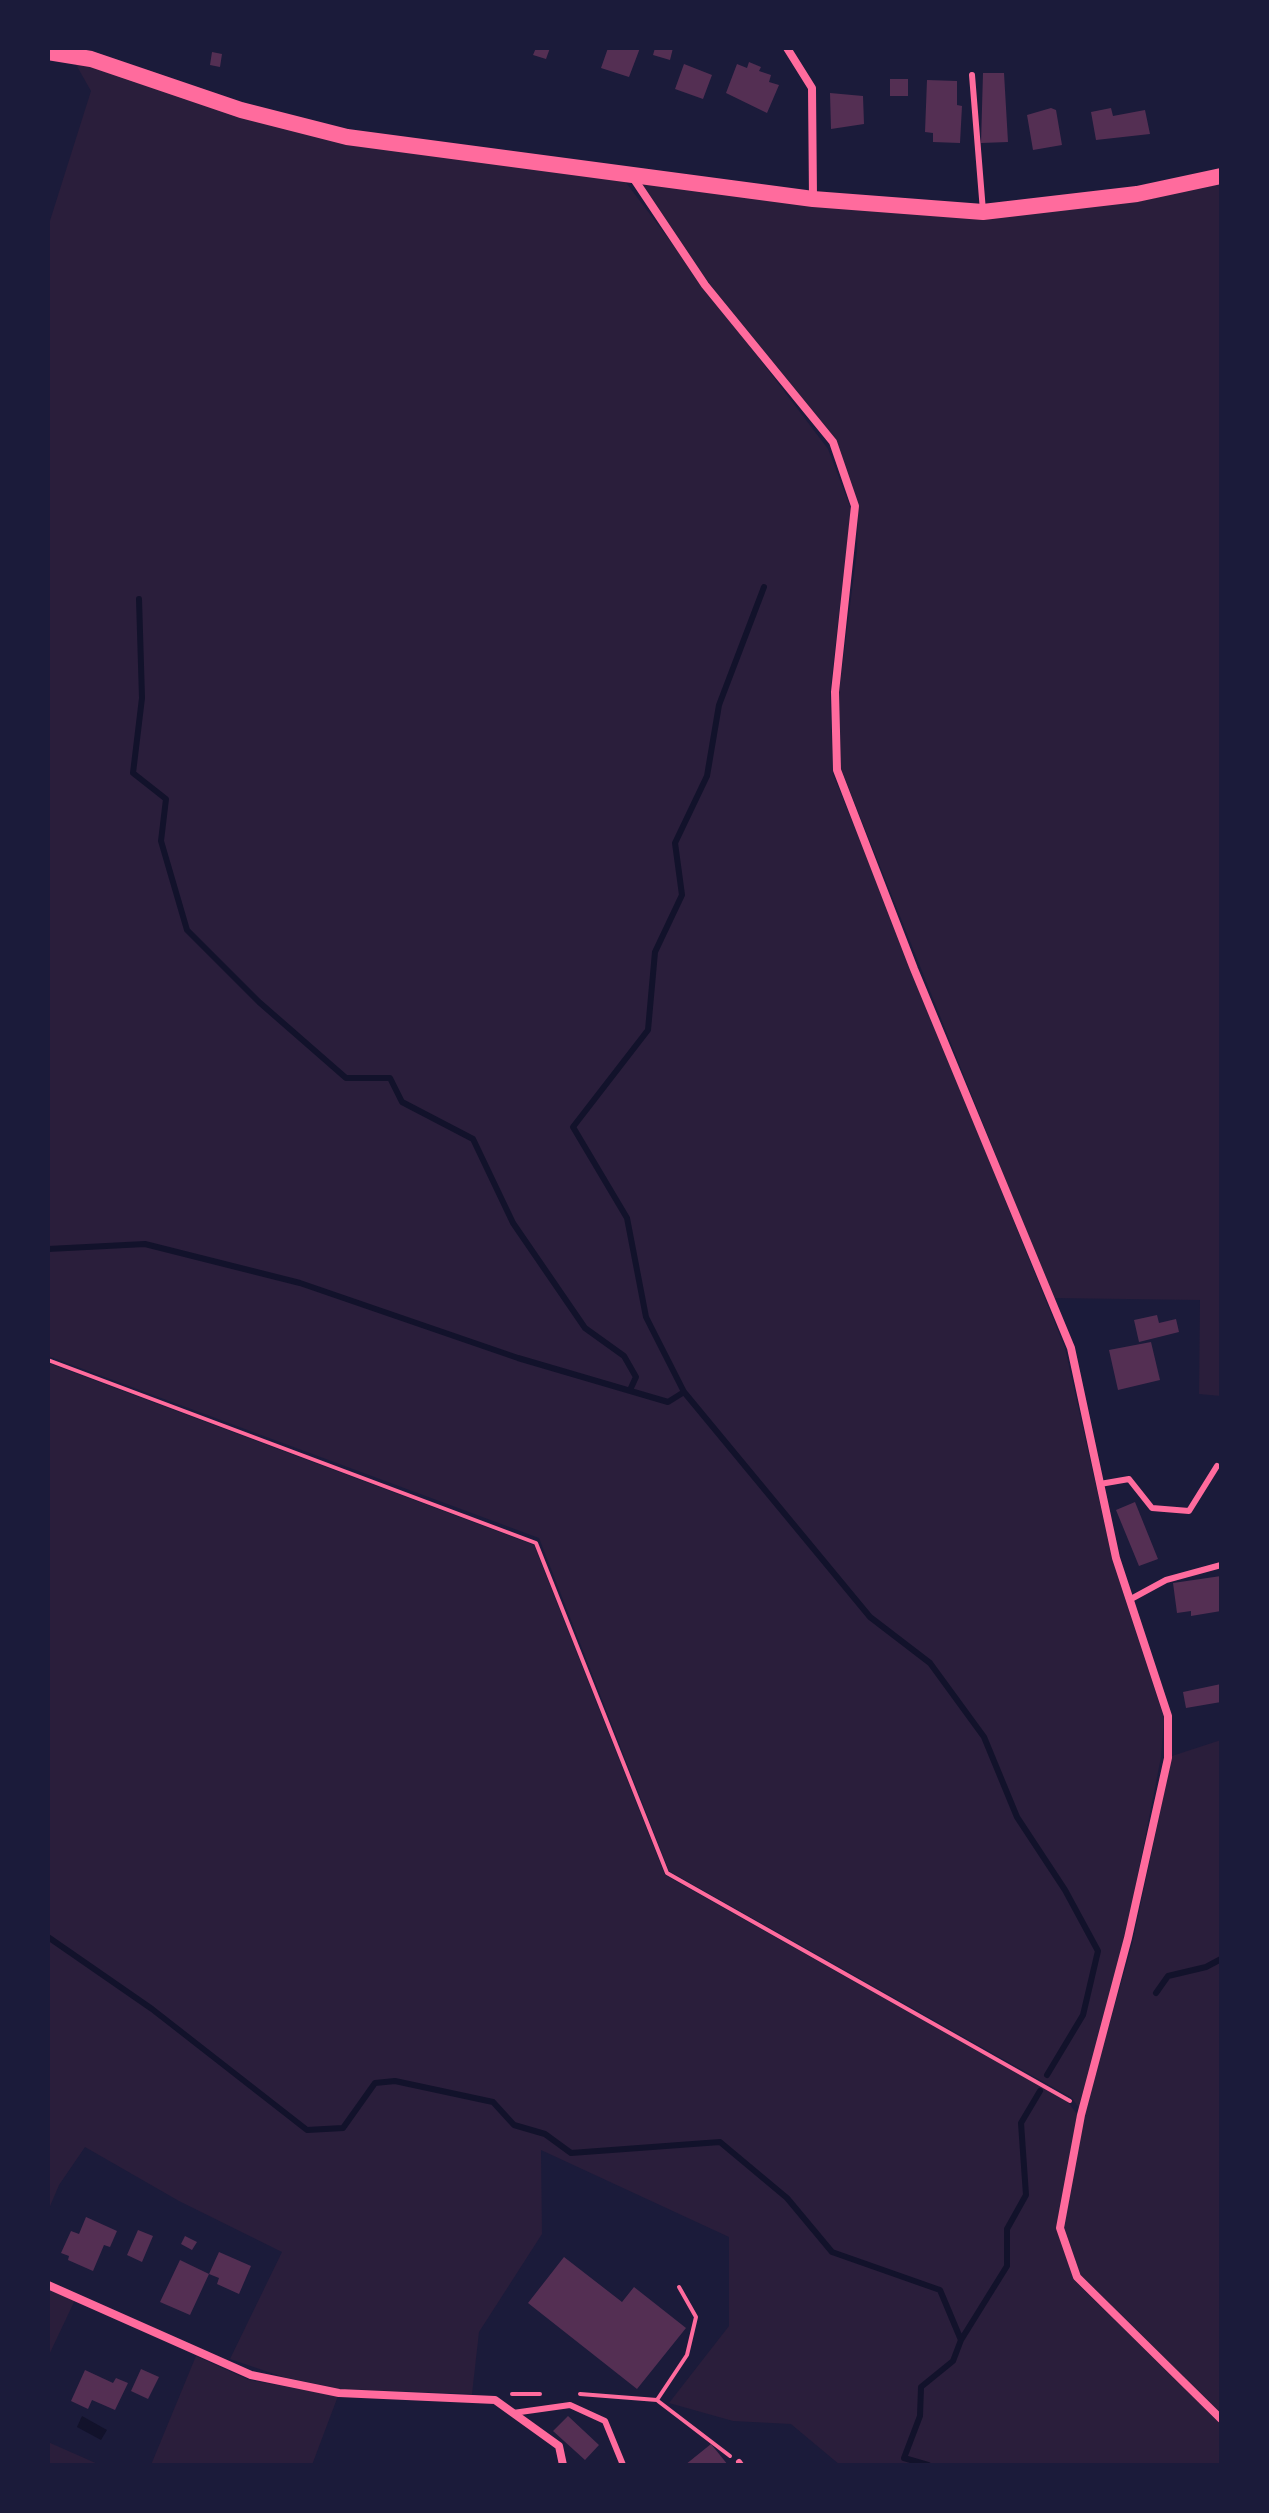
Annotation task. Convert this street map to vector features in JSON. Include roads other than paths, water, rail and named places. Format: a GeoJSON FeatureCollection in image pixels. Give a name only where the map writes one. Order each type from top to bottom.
{"type":"FeatureCollection","features":[{"type":"Feature","properties":{"kind":"main road"},"geometry":{"type":"LineString","coordinates":[[48,52],[91,59],[241,110],[325,133],[813,199],[983,212],[1137,194],[1221,176]]}},
{"type":"Feature","properties":{"kind":"street"},"geometry":{"type":"LineString","coordinates":[[787,48],[812,88],[813,199]]}},
{"type":"Feature","properties":{"kind":"street"},"geometry":{"type":"LineString","coordinates":[[631,175],[705,285],[833,442],[855,506],[835,692],[837,770],[914,969],[1071,1348],[1116,1558],[1168,1716],[1168,1758],[1128,1938],[1081,2115],[1060,2228],[1077,2277],[1221,2419]]}},
{"type":"Feature","properties":{"kind":"street"},"geometry":{"type":"LineString","coordinates":[[48,2285],[251,2375],[339,2393],[495,2400],[559,2446],[563,2465]]}},
{"type":"Feature","properties":{"kind":"lane"},"geometry":{"type":"LineString","coordinates":[[972,75],[983,212]]}},
{"type":"Feature","properties":{"kind":"lane"},"geometry":{"type":"LineString","coordinates":[[1100,1484],[1129,1479],[1152,1508],[1189,1511],[1217,1466]]}},
{"type":"Feature","properties":{"kind":"lane"},"geometry":{"type":"LineString","coordinates":[[1131,1599],[1166,1580],[1221,1565]]}},
{"type":"Feature","properties":{"kind":"lane"},"geometry":{"type":"LineString","coordinates":[[513,2413],[570,2405],[605,2421],[623,2465]]}},
{"type":"Feature","properties":{"kind":"waterway"},"geometry":{"type":"LineString","coordinates":[[764,587],[719,705],[707,776],[675,843],[682,895],[655,952],[648,1030],[573,1127],[627,1218],[646,1317],[684,1392],[870,1617],[930,1663],[984,1737],[1017,1817],[1065,1890],[1098,1951],[1083,2015],[1047,2075]]}},
{"type":"Feature","properties":{"kind":"waterway"},"geometry":{"type":"LineString","coordinates":[[139,599],[142,698],[133,773],[166,799],[161,841],[187,930],[259,1002],[346,1078],[390,1078],[402,1102],[473,1139],[513,1223],[585,1328],[624,1356],[636,1377],[630,1390]]}},
{"type":"Feature","properties":{"kind":"waterway"},"geometry":{"type":"LineString","coordinates":[[48,1249],[145,1244],[300,1283],[518,1358],[668,1402],[684,1392]]}},
{"type":"Feature","properties":{"kind":"waterway"},"geometry":{"type":"LineString","coordinates":[[48,1937],[152,2009],[307,2130],[343,2128],[375,2083],[395,2081],[493,2102],[514,2125],[545,2134],[571,2153],[720,2142],[787,2198],[832,2252],[940,2290],[961,2340]]}},
{"type":"Feature","properties":{"kind":"waterway"},"geometry":{"type":"LineString","coordinates":[[1156,1993],[1168,1976],[1206,1967],[1221,1959]]}},
{"type":"Feature","properties":{"kind":"waterway"},"geometry":{"type":"LineString","coordinates":[[928,2465],[904,2458],[920,2416],[921,2387],[953,2361],[961,2340],[1007,2266],[1007,2229],[1026,2195],[1021,2123],[1040,2091]]}}]}
